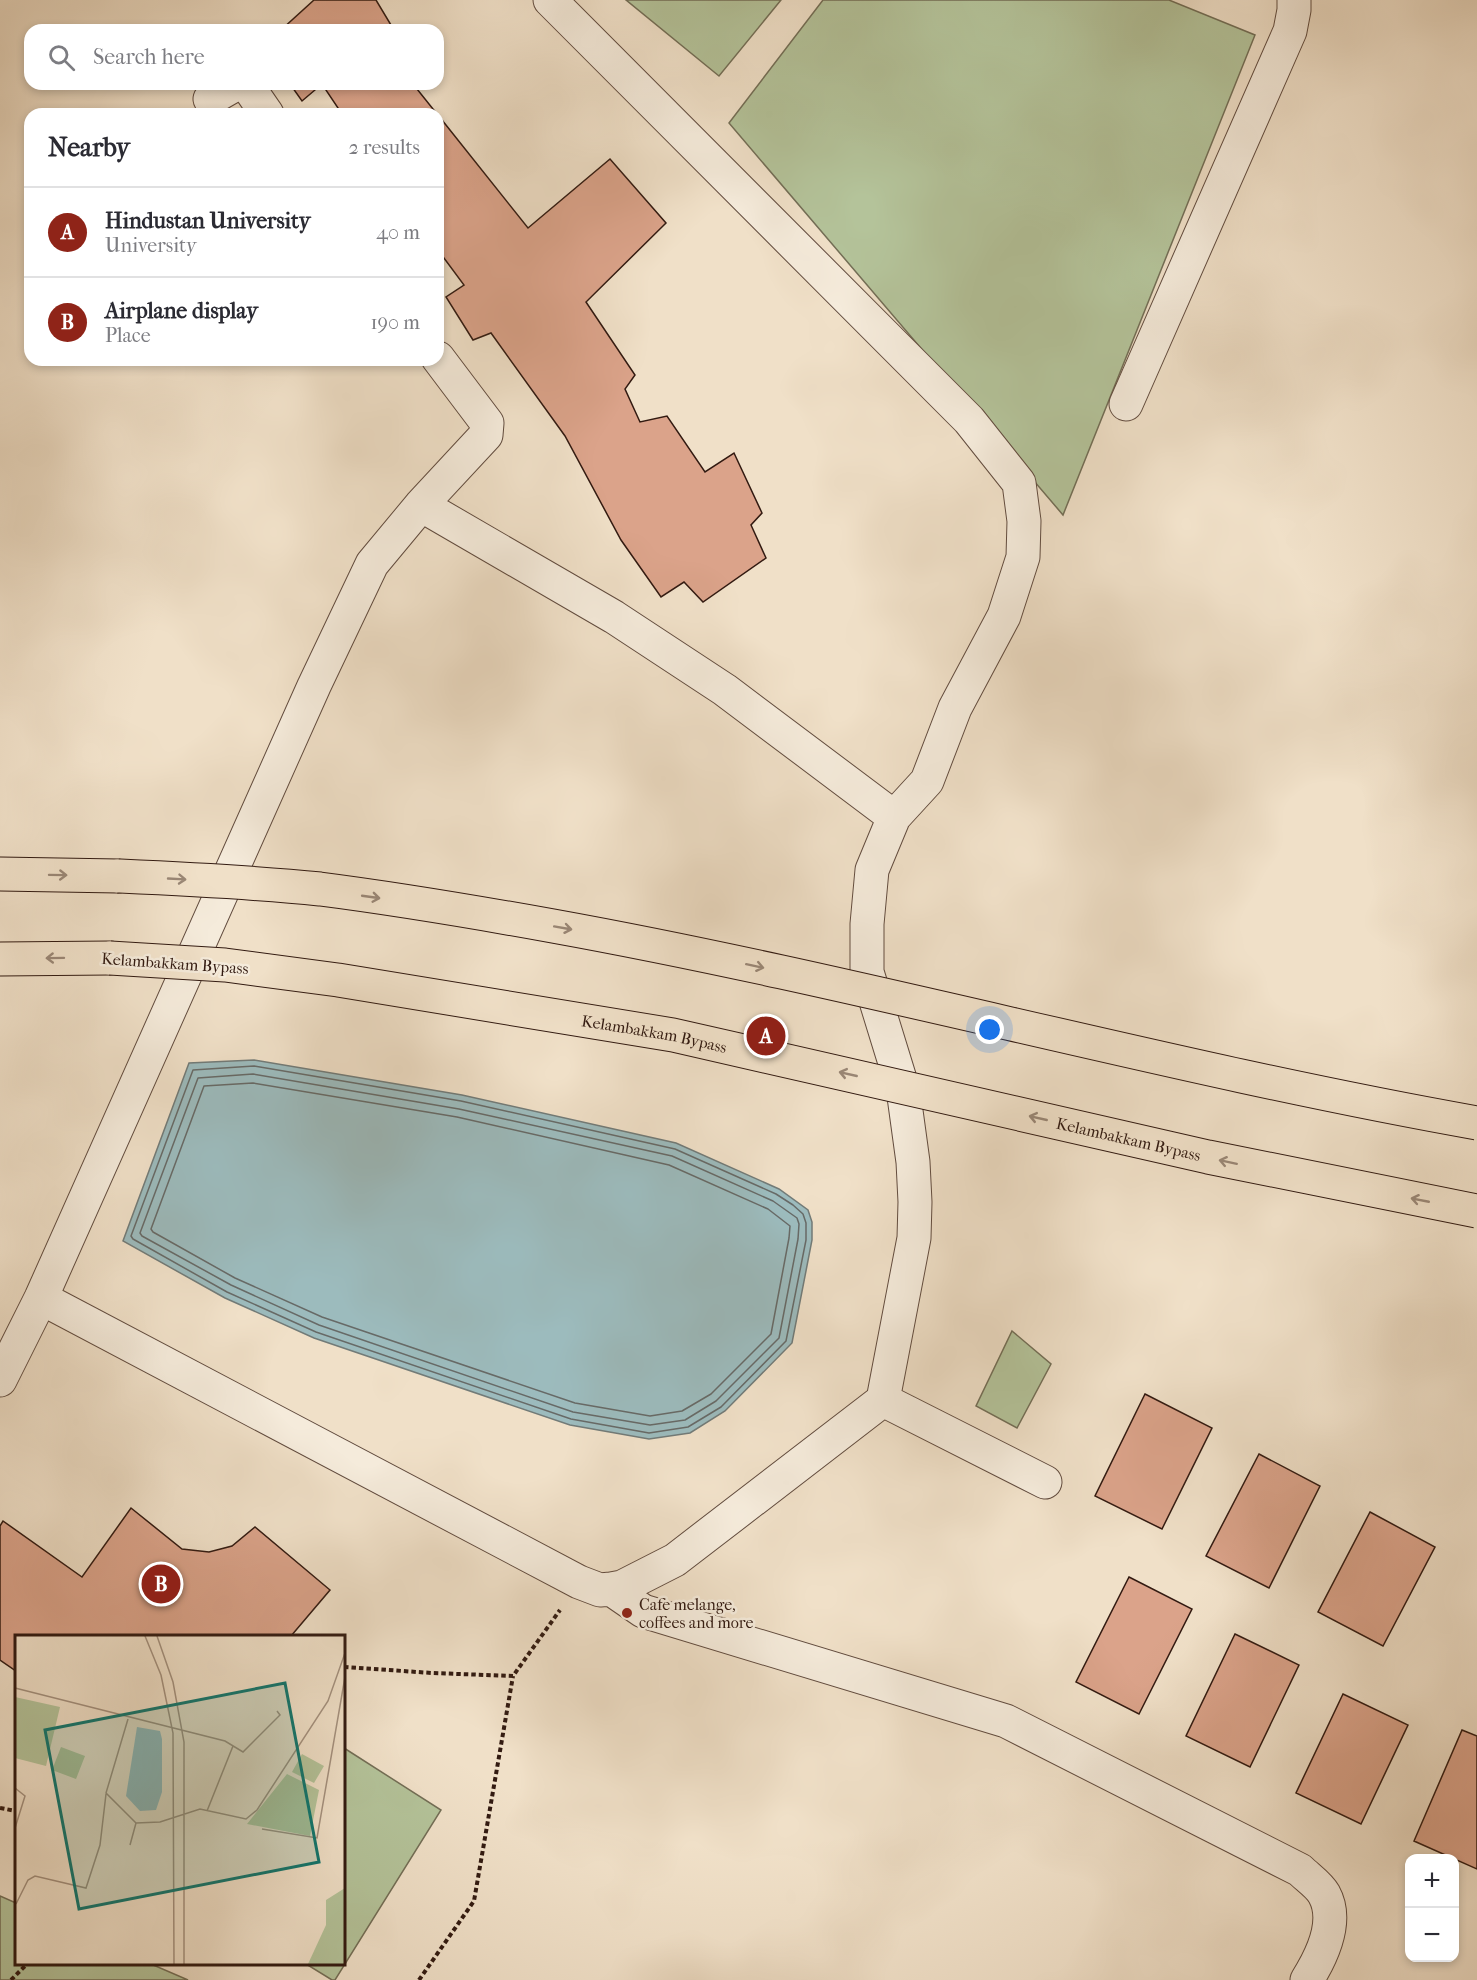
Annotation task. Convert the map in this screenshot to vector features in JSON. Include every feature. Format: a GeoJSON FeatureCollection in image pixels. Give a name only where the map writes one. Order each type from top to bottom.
{"type":"FeatureCollection","features":[{"type":"Feature","properties":{"kind":"main road"},"geometry":{"type":"LineString","coordinates":[[0,874],[118,876],[318,889],[450,908],[657,945],[842,984],[1228,1074],[1381,1106],[1477,1123]]}},
{"type":"Feature","properties":{"kind":"main road","name":"Kelambakkam Bypass"},"geometry":{"type":"LineString","coordinates":[[0,959],[110,958],[225,965],[338,980],[673,1035],[1208,1157],[1477,1211]]}},
{"type":"Feature","properties":{"kind":"street"},"geometry":{"type":"LineString","coordinates":[[41,1298],[579,1582],[600,1590],[622,1587],[675,1560],[883,1400],[914,1238],[913,1162],[903,1089],[867,972],[867,924],[872,870],[894,817],[927,781],[955,708],[1004,616],[1023,557],[1023,521],[1019,483],[969,420],[550,0]]}},
{"type":"Feature","properties":{"kind":"street"},"geometry":{"type":"LineString","coordinates":[[1126,404],[1290,31],[1294,0]]}},
{"type":"Feature","properties":{"kind":"street"},"geometry":{"type":"LineString","coordinates":[[251,90],[263,108]]}},
{"type":"Feature","properties":{"kind":"street"},"geometry":{"type":"LineString","coordinates":[[0,1380],[41,1298],[318,676],[372,564],[421,505],[486,435],[487,423],[444,366]]}},
{"type":"Feature","properties":{"kind":"street"},"geometry":{"type":"LineString","coordinates":[[421,505],[614,617],[725,690],[894,817]]}},
{"type":"Feature","properties":{"kind":"street"},"geometry":{"type":"LineString","coordinates":[[883,1400],[1045,1482]]}},
{"type":"Feature","properties":{"kind":"street"},"geometry":{"type":"LineString","coordinates":[[611,1589],[643,1611],[1006,1721],[1300,1870],[1324,1893],[1330,1918],[1324,1946],[1307,1980]]}},
{"type":"Feature","properties":{"kind":"path"},"geometry":{"type":"LineString","coordinates":[[418,1980],[474,1901],[513,1676],[579,1582]]}},
{"type":"Feature","properties":{"kind":"path"},"geometry":{"type":"LineString","coordinates":[[345,1667],[513,1676]]}},
{"type":"Feature","properties":{"kind":"path"},"geometry":{"type":"LineString","coordinates":[[0,1808],[15,1811]]}},
{"type":"Feature","properties":{"kind":"path"},"geometry":{"type":"LineString","coordinates":[[11,1980],[26,1965]]}},
{"type":"Feature","properties":{"kind":"green space"},"geometry":{"type":"Polygon","coordinates":[[[626,0],[781,0],[719,76],[626,0]]]}},
{"type":"Feature","properties":{"kind":"green space"},"geometry":{"type":"Polygon","coordinates":[[[823,0],[1169,0],[1255,35],[1063,515],[729,123],[823,0]]]}},
{"type":"Feature","properties":{"kind":"green space"},"geometry":{"type":"Polygon","coordinates":[[[1012,1331],[1051,1364],[1017,1428],[976,1406],[1012,1331]]]}},
{"type":"Feature","properties":{"kind":"green space"},"geometry":{"type":"Polygon","coordinates":[[[345,1749],[441,1810],[345,1964],[345,1749]]]}},
{"type":"Feature","properties":{"kind":"green space"},"geometry":{"type":"Polygon","coordinates":[[[0,1896],[15,1903],[15,1965],[153,1965],[188,1980],[0,1980],[0,1896]]]}},
{"type":"Feature","properties":{"kind":"green space"},"geometry":{"type":"Polygon","coordinates":[[[308,1965],[344,1965],[335,1980],[308,1965]]]}},
{"type":"Feature","properties":{"kind":"water"},"geometry":{"type":"Polygon","coordinates":[[[254,1060],[462,1095],[676,1143],[779,1189],[808,1210],[812,1222],[812,1240],[792,1343],[725,1411],[690,1433],[649,1439],[570,1425],[314,1338],[225,1298],[123,1241],[189,1063],[254,1060]]]}},
{"type":"Feature","properties":{"kind":"building"},"geometry":{"type":"Polygon","coordinates":[[[314,0],[376,0],[390,24],[288,24],[314,0]]]}},
{"type":"Feature","properties":{"kind":"building"},"geometry":{"type":"Polygon","coordinates":[[[294,90],[315,90],[302,101],[294,90]]]}},
{"type":"Feature","properties":{"kind":"building"},"geometry":{"type":"Polygon","coordinates":[[[326,90],[418,90],[432,108],[338,108],[326,90]]]}},
{"type":"Feature","properties":{"kind":"building"},"geometry":{"type":"Polygon","coordinates":[[[444,123],[528,228],[610,159],[666,223],[586,302],[635,375],[625,389],[640,422],[667,416],[705,472],[734,453],[762,513],[751,525],[766,558],[703,602],[684,582],[661,597],[621,540],[565,436],[491,333],[473,340],[446,297],[464,285],[444,258],[444,123]]]}},
{"type":"Feature","properties":{"kind":"building"},"geometry":{"type":"Polygon","coordinates":[[[1145,1394],[1212,1428],[1162,1529],[1095,1496],[1145,1394]]]}},
{"type":"Feature","properties":{"kind":"building"},"geometry":{"type":"Polygon","coordinates":[[[1259,1454],[1320,1486],[1269,1588],[1206,1556],[1259,1454]]]}},
{"type":"Feature","properties":{"kind":"building"},"geometry":{"type":"Polygon","coordinates":[[[131,1508],[182,1549],[209,1552],[232,1546],[255,1527],[330,1590],[292,1635],[15,1635],[15,1670],[0,1660],[0,1526],[3,1521],[82,1577],[131,1508]]]}},
{"type":"Feature","properties":{"kind":"building"},"geometry":{"type":"Polygon","coordinates":[[[1370,1512],[1435,1547],[1383,1646],[1318,1612],[1370,1512]]]}},
{"type":"Feature","properties":{"kind":"building"},"geometry":{"type":"Polygon","coordinates":[[[1129,1577],[1192,1609],[1139,1714],[1076,1682],[1129,1577]]]}},
{"type":"Feature","properties":{"kind":"building"},"geometry":{"type":"Polygon","coordinates":[[[1235,1634],[1299,1665],[1250,1767],[1186,1736],[1235,1634]]]}},
{"type":"Feature","properties":{"kind":"building"},"geometry":{"type":"Polygon","coordinates":[[[1343,1694],[1408,1725],[1361,1824],[1296,1793],[1343,1694]]]}},
{"type":"Feature","properties":{"kind":"building"},"geometry":{"type":"Polygon","coordinates":[[[1462,1730],[1477,1736],[1477,1869],[1459,1861],[1459,1854],[1443,1854],[1414,1841],[1462,1730]]]}},
{"type":"Feature","properties":{"kind":"place","name":"Hindustan University"},"geometry":{"type":"Point","coordinates":[766,1036]}},
{"type":"Feature","properties":{"kind":"place","name":"Airplane display"},"geometry":{"type":"Point","coordinates":[161,1584]}},
{"type":"Feature","properties":{"kind":"place","name":"Cafe melange, coffees and more"},"geometry":{"type":"Point","coordinates":[627,1613]}}]}
